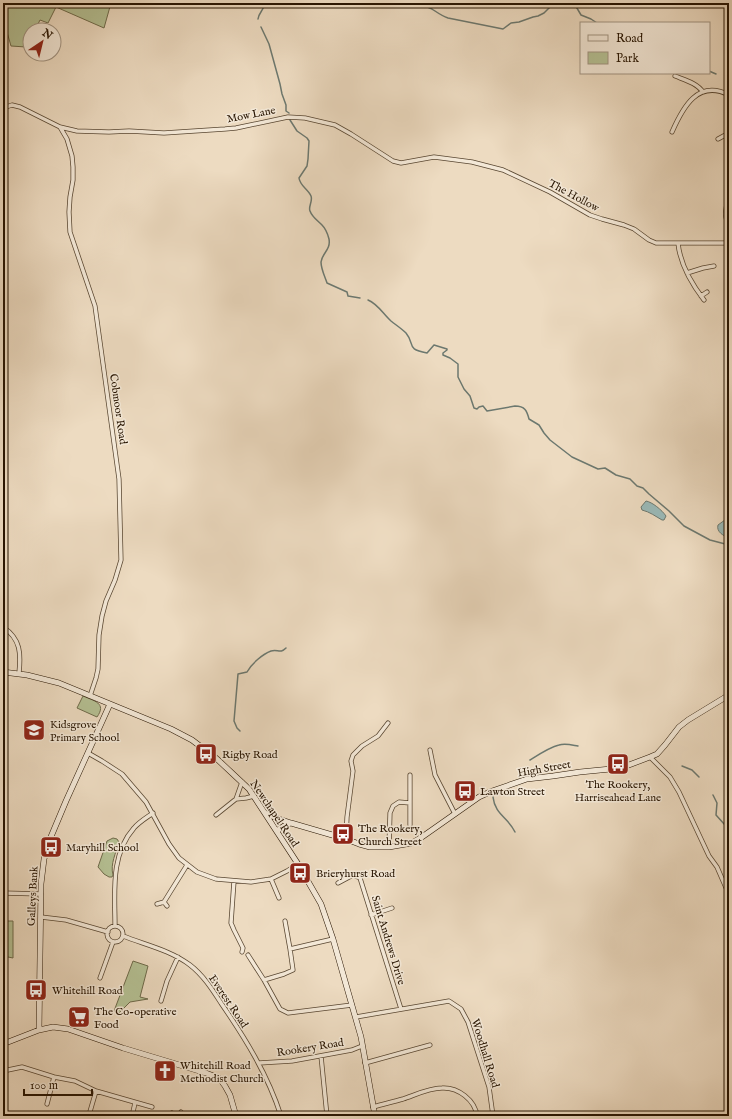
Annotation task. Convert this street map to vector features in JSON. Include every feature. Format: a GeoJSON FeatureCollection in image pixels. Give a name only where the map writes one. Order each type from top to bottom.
{"type":"FeatureCollection","features":[{"type":"Feature","properties":{"kind":"street"},"geometry":{"type":"LineString","coordinates":[[675,76],[700,87],[703,92]]}},
{"type":"Feature","properties":{"kind":"street"},"geometry":{"type":"LineString","coordinates":[[672,132],[679,116],[691,100],[703,92],[716,90],[729,95]]}},
{"type":"Feature","properties":{"kind":"street","name":"Mow Lane"},"geometry":{"type":"LineString","coordinates":[[3,108],[12,105],[20,106],[60,127],[77,131],[164,133],[236,128],[288,117],[305,118],[335,125],[392,161],[402,163],[434,157]]}},
{"type":"Feature","properties":{"kind":"street","name":"Cobmoor Road"},"geometry":{"type":"LineString","coordinates":[[60,127],[67,138],[72,156],[73,180],[69,212],[70,232],[95,306],[120,479],[121,560],[102,616],[99,635],[98,669],[90,696]]}},
{"type":"Feature","properties":{"kind":"street"},"geometry":{"type":"LineString","coordinates":[[718,139],[729,133]]}},
{"type":"Feature","properties":{"kind":"street","name":"The Hollow"},"geometry":{"type":"LineString","coordinates":[[434,157],[472,162],[503,170],[550,192],[590,215],[634,229],[649,240],[656,242],[678,243],[729,243]]}},
{"type":"Feature","properties":{"kind":"street"},"geometry":{"type":"LineString","coordinates":[[729,190],[726,214],[729,231]]}},
{"type":"Feature","properties":{"kind":"street"},"geometry":{"type":"LineString","coordinates":[[678,243],[679,253],[687,273],[702,298],[707,292]]}},
{"type":"Feature","properties":{"kind":"street"},"geometry":{"type":"LineString","coordinates":[[687,273],[714,266]]}},
{"type":"Feature","properties":{"kind":"street"},"geometry":{"type":"LineString","coordinates":[[729,266],[729,294]]}},
{"type":"Feature","properties":{"kind":"street"},"geometry":{"type":"LineString","coordinates":[[3,628],[12,634],[18,644],[20,650],[19,673]]}},
{"type":"Feature","properties":{"kind":"street","name":"Newchapel Road"},"geometry":{"type":"LineString","coordinates":[[3,672],[19,673],[59,683],[181,734],[217,758],[254,796],[298,864],[321,904],[356,1017],[375,1116]]}},
{"type":"Feature","properties":{"kind":"street","name":"High Street"},"geometry":{"type":"LineString","coordinates":[[264,812],[291,824],[370,847],[389,847],[413,842],[479,797],[492,791],[527,779],[621,768],[650,757],[656,754],[665,745],[679,727],[729,695]]}},
{"type":"Feature","properties":{"kind":"street","name":"Galleys Bank"},"geometry":{"type":"LineString","coordinates":[[39,1030],[41,884],[44,859],[50,839],[110,704]]}},
{"type":"Feature","properties":{"kind":"street"},"geometry":{"type":"LineString","coordinates":[[346,839],[353,772],[351,760],[353,755],[362,746],[378,736],[388,723]]}},
{"type":"Feature","properties":{"kind":"street"},"geometry":{"type":"LineString","coordinates":[[430,750],[435,775],[455,814]]}},
{"type":"Feature","properties":{"kind":"street"},"geometry":{"type":"LineString","coordinates":[[88,753],[122,774],[146,802],[169,844],[179,858],[197,872],[216,879],[250,882],[271,879],[298,864]]}},
{"type":"Feature","properties":{"kind":"street"},"geometry":{"type":"LineString","coordinates":[[650,757],[670,777],[679,792],[709,856],[717,867],[727,890],[729,902]]}},
{"type":"Feature","properties":{"kind":"street"},"geometry":{"type":"LineString","coordinates":[[410,775],[410,825]]}},
{"type":"Feature","properties":{"kind":"street"},"geometry":{"type":"LineString","coordinates":[[216,815],[236,799],[242,782]]}},
{"type":"Feature","properties":{"kind":"street"},"geometry":{"type":"LineString","coordinates":[[236,799],[254,796]]}},
{"type":"Feature","properties":{"kind":"street"},"geometry":{"type":"LineString","coordinates":[[389,847],[390,813],[393,806],[399,802],[410,803]]}},
{"type":"Feature","properties":{"kind":"street"},"geometry":{"type":"LineString","coordinates":[[116,926],[116,867],[121,850],[125,840],[139,822],[153,813]]}},
{"type":"Feature","properties":{"kind":"street"},"geometry":{"type":"LineString","coordinates":[[277,832],[286,824],[291,824]]}},
{"type":"Feature","properties":{"kind":"street"},"geometry":{"type":"LineString","coordinates":[[157,904],[164,902],[187,865]]}},
{"type":"Feature","properties":{"kind":"street","name":"Saint Andrews Drive"},"geometry":{"type":"LineString","coordinates":[[338,883],[353,875],[360,878],[401,1009]]}},
{"type":"Feature","properties":{"kind":"street"},"geometry":{"type":"LineString","coordinates":[[271,879],[278,898]]}},
{"type":"Feature","properties":{"kind":"street"},"geometry":{"type":"LineString","coordinates":[[234,881],[231,922],[243,948],[242,952]]}},
{"type":"Feature","properties":{"kind":"street"},"geometry":{"type":"LineString","coordinates":[[3,893],[41,894]]}},
{"type":"Feature","properties":{"kind":"street"},"geometry":{"type":"LineString","coordinates":[[164,902],[167,906]]}},
{"type":"Feature","properties":{"kind":"street"},"geometry":{"type":"LineString","coordinates":[[371,915],[392,908]]}},
{"type":"Feature","properties":{"kind":"street"},"geometry":{"type":"LineString","coordinates":[[41,917],[66,920],[108,932]]}},
{"type":"Feature","properties":{"kind":"street"},"geometry":{"type":"LineString","coordinates":[[264,980],[293,970],[285,921]]}},
{"type":"Feature","properties":{"kind":"street"},"geometry":{"type":"LineString","coordinates":[[108,932],[110,928],[116,926],[122,929],[123,936],[119,941],[113,942]]}},
{"type":"Feature","properties":{"kind":"street"},"geometry":{"type":"LineString","coordinates":[[108,932],[108,936],[113,942]]}},
{"type":"Feature","properties":{"kind":"street","name":"Everest Road"},"geometry":{"type":"LineString","coordinates":[[123,936],[156,947],[178,957],[190,965],[208,984],[259,1063],[281,1116]]}},
{"type":"Feature","properties":{"kind":"street"},"geometry":{"type":"LineString","coordinates":[[290,949],[333,939]]}},
{"type":"Feature","properties":{"kind":"street"},"geometry":{"type":"LineString","coordinates":[[100,978],[113,942]]}},
{"type":"Feature","properties":{"kind":"street"},"geometry":{"type":"LineString","coordinates":[[248,955],[280,1009],[288,1013],[352,1005]]}},
{"type":"Feature","properties":{"kind":"street"},"geometry":{"type":"LineString","coordinates":[[161,1001],[166,981],[178,957]]}},
{"type":"Feature","properties":{"kind":"street","name":"Woodhall Road"},"geometry":{"type":"LineString","coordinates":[[356,1017],[449,1001],[461,1009],[468,1022],[489,1087],[493,1116]]}},
{"type":"Feature","properties":{"kind":"street"},"geometry":{"type":"LineString","coordinates":[[3,1044],[39,1030],[53,1027],[68,1029],[123,1048],[206,1072],[219,1078],[230,1096],[236,1116]]}},
{"type":"Feature","properties":{"kind":"street"},"geometry":{"type":"LineString","coordinates":[[365,1063],[430,1045]]}},
{"type":"Feature","properties":{"kind":"street","name":"Rookery Road"},"geometry":{"type":"LineString","coordinates":[[259,1063],[292,1061],[352,1050],[362,1046]]}},
{"type":"Feature","properties":{"kind":"street"},"geometry":{"type":"LineString","coordinates":[[320,1056],[327,1116]]}},
{"type":"Feature","properties":{"kind":"street"},"geometry":{"type":"LineString","coordinates":[[3,1071],[22,1066],[54,1077],[76,1081],[96,1091],[152,1107]]}},
{"type":"Feature","properties":{"kind":"street"},"geometry":{"type":"LineString","coordinates":[[47,1104],[54,1077]]}},
{"type":"Feature","properties":{"kind":"street"},"geometry":{"type":"LineString","coordinates":[[373,1107],[425,1091],[449,1088],[460,1093],[472,1102],[477,1116]]}},
{"type":"Feature","properties":{"kind":"street"},"geometry":{"type":"LineString","coordinates":[[89,1115],[96,1091]]}},
{"type":"Feature","properties":{"kind":"street"},"geometry":{"type":"LineString","coordinates":[[132,1116],[135,1103]]}},
{"type":"Feature","properties":{"kind":"street"},"geometry":{"type":"LineString","coordinates":[[3,1110],[5,1116]]}},
{"type":"Feature","properties":{"kind":"street"},"geometry":{"type":"LineString","coordinates":[[172,1112],[178,1115]]}},
{"type":"Feature","properties":{"kind":"green space"},"geometry":{"type":"Polygon","coordinates":[[[3,3],[111,3],[104,28],[56,7],[48,22],[40,20],[39,22],[22,22],[22,47],[11,46],[7,32],[3,27],[3,3]]]}},
{"type":"Feature","properties":{"kind":"green space"},"geometry":{"type":"Polygon","coordinates":[[[83,696],[95,701],[100,706],[101,709],[97,717],[77,708],[83,696]]]}},
{"type":"Feature","properties":{"kind":"green space"},"geometry":{"type":"Polygon","coordinates":[[[113,838],[117,839],[119,842],[113,863],[113,875],[112,877],[109,877],[98,867],[107,841],[113,838]]]}},
{"type":"Feature","properties":{"kind":"green space"},"geometry":{"type":"Polygon","coordinates":[[[3,921],[13,921],[13,958],[3,956],[3,921]]]}},
{"type":"Feature","properties":{"kind":"green space"},"geometry":{"type":"Polygon","coordinates":[[[133,961],[148,966],[140,997],[148,999],[130,1002],[119,1013],[114,1011],[133,961]]]}},
{"type":"Feature","properties":{"kind":"water"},"geometry":{"type":"Polygon","coordinates":[[[646,501],[662,511],[666,516],[664,520],[642,510],[641,507],[646,501]]]}},
{"type":"Feature","properties":{"kind":"water"},"geometry":{"type":"Polygon","coordinates":[[[729,517],[729,538],[718,530],[718,525],[729,517]]]}},
{"type":"Feature","properties":{"kind":"waterway"},"geometry":{"type":"LineString","coordinates":[[258,19],[265,3]]}},
{"type":"Feature","properties":{"kind":"waterway"},"geometry":{"type":"LineString","coordinates":[[420,3],[448,18],[503,29],[511,23],[519,22],[544,13],[554,3]]}},
{"type":"Feature","properties":{"kind":"waterway"},"geometry":{"type":"LineString","coordinates":[[574,3],[581,15],[596,22]]}},
{"type":"Feature","properties":{"kind":"waterway"},"geometry":{"type":"LineString","coordinates":[[261,27],[269,44],[286,105],[286,111],[289,113]]}},
{"type":"Feature","properties":{"kind":"waterway"},"geometry":{"type":"LineString","coordinates":[[710,71],[716,74]]}},
{"type":"Feature","properties":{"kind":"waterway"},"geometry":{"type":"LineString","coordinates":[[290,120],[297,131],[309,141],[307,166],[299,178],[311,196],[311,213],[323,226],[329,239],[328,249],[321,262],[322,270],[327,283],[347,292],[348,296],[360,298]]}},
{"type":"Feature","properties":{"kind":"waterway"},"geometry":{"type":"LineString","coordinates":[[368,300],[375,304],[391,321],[406,333],[413,348],[416,350],[427,353],[434,345],[447,349],[443,355],[458,364],[458,377],[464,389],[470,396],[474,408],[477,409],[483,406],[487,411],[515,406],[523,408],[529,419],[539,425],[550,440],[572,457],[598,469],[605,468],[616,475],[630,479],[637,486],[643,488],[684,526],[710,540],[729,545]]}},
{"type":"Feature","properties":{"kind":"waterway"},"geometry":{"type":"LineString","coordinates":[[240,731],[234,721],[238,674],[247,672],[255,662],[268,652],[282,651],[286,648]]}},
{"type":"Feature","properties":{"kind":"waterway"},"geometry":{"type":"LineString","coordinates":[[530,760],[555,746],[564,744],[578,746]]}},
{"type":"Feature","properties":{"kind":"waterway"},"geometry":{"type":"LineString","coordinates":[[682,766],[692,770],[699,777]]}},
{"type":"Feature","properties":{"kind":"waterway"},"geometry":{"type":"LineString","coordinates":[[713,795],[717,803],[716,815],[725,825],[729,824]]}},
{"type":"Feature","properties":{"kind":"waterway"},"geometry":{"type":"LineString","coordinates":[[493,797],[496,808],[515,832]]}},
{"type":"Feature","properties":{"kind":"place","name":"Kidsgrove Primary School"},"geometry":{"type":"Point","coordinates":[34,730]}},
{"type":"Feature","properties":{"kind":"place","name":"Rigby Road"},"geometry":{"type":"Point","coordinates":[206,754]}},
{"type":"Feature","properties":{"kind":"place","name":"The Rookery, Harriseahead Lane"},"geometry":{"type":"Point","coordinates":[618,764]}},
{"type":"Feature","properties":{"kind":"place","name":"Lawton Street"},"geometry":{"type":"Point","coordinates":[465,791]}},
{"type":"Feature","properties":{"kind":"place","name":"The Rookery, Church Street"},"geometry":{"type":"Point","coordinates":[343,834]}},
{"type":"Feature","properties":{"kind":"place","name":"Maryhill School"},"geometry":{"type":"Point","coordinates":[51,847]}},
{"type":"Feature","properties":{"kind":"place","name":"Brieryhurst Road"},"geometry":{"type":"Point","coordinates":[300,873]}},
{"type":"Feature","properties":{"kind":"place","name":"Whitehill Road"},"geometry":{"type":"Point","coordinates":[36,990]}},
{"type":"Feature","properties":{"kind":"place","name":"The Co-operative Food"},"geometry":{"type":"Point","coordinates":[79,1017]}},
{"type":"Feature","properties":{"kind":"place","name":"Whitehill Road Methodist Church"},"geometry":{"type":"Point","coordinates":[165,1071]}}]}
